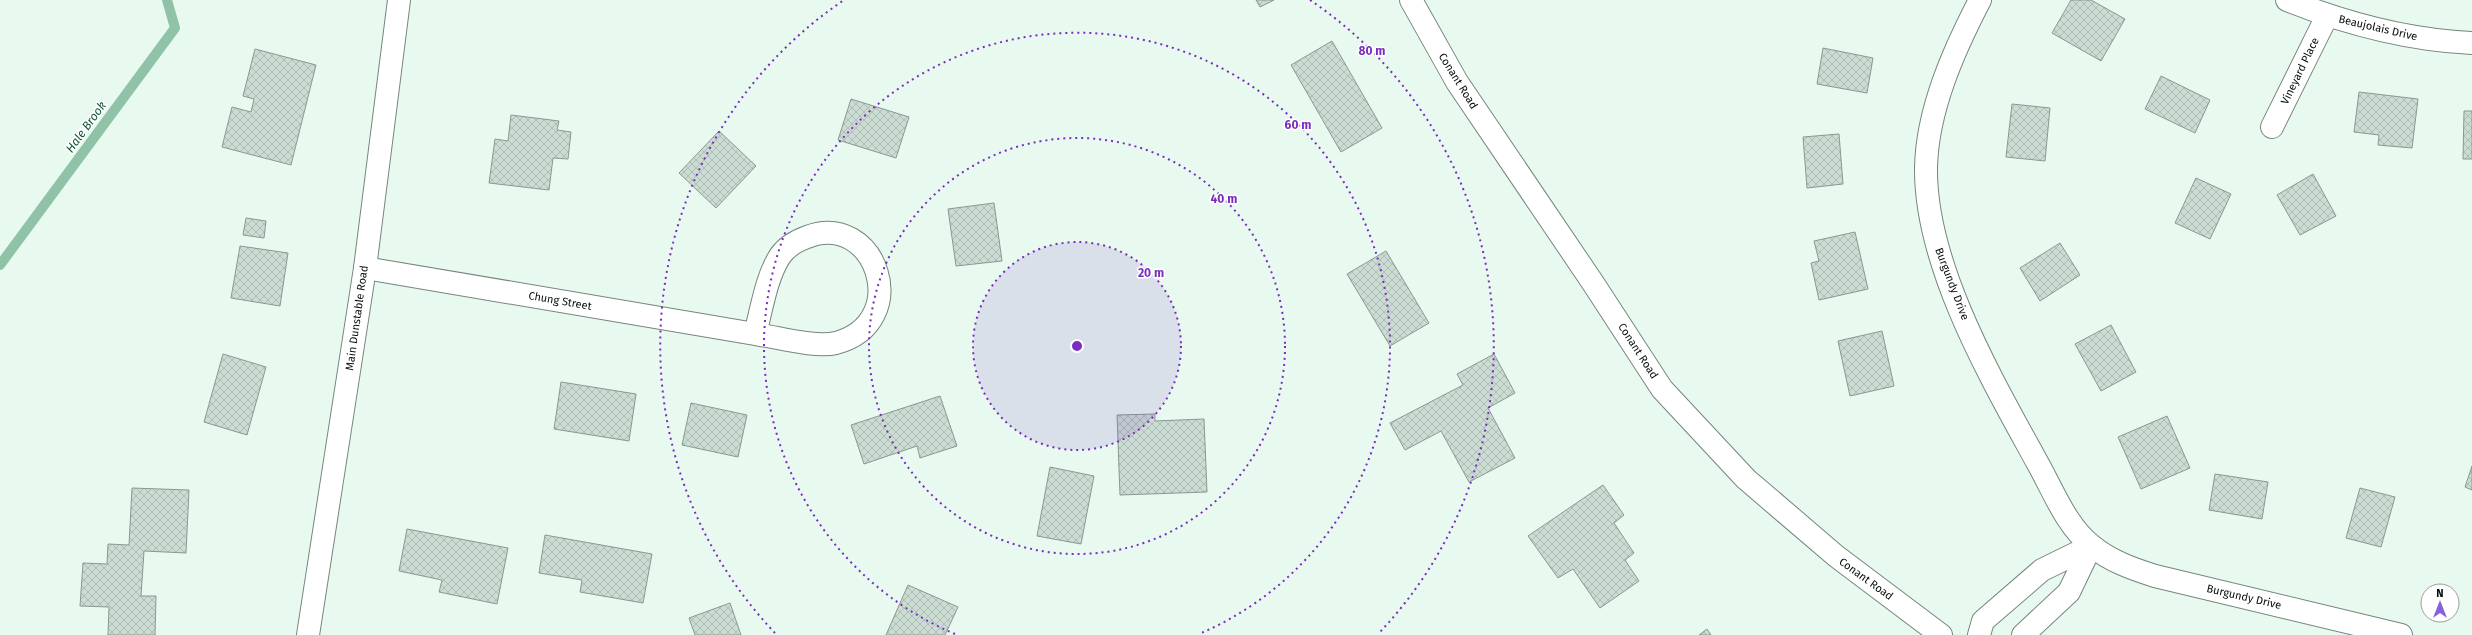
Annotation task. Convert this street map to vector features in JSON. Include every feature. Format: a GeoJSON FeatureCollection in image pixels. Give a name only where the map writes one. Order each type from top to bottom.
{"type":"FeatureCollection","features":[{"type":"Feature","properties":{"kind":"street","name":"Main Dunstable Road"},"geometry":{"type":"LineString","coordinates":[[308,635],[364,268],[399,0]]}},
{"type":"Feature","properties":{"kind":"street","name":"Conant Road"},"geometry":{"type":"LineString","coordinates":[[1411,0],[1457,82],[1585,270],[1662,389],[1746,479],[1836,556],[1941,635]]}},
{"type":"Feature","properties":{"kind":"street","name":"Burgundy Drive"},"geometry":{"type":"LineString","coordinates":[[1980,0],[1966,28],[1945,78],[1931,124],[1926,166],[1928,203],[1943,263],[1955,298],[2009,411],[2068,519],[2091,546],[2127,567],[2155,576],[2401,635]]}},
{"type":"Feature","properties":{"kind":"street","name":"Beaujolais Drive"},"geometry":{"type":"LineString","coordinates":[[2287,0],[2327,16],[2387,33],[2444,42],[2472,43]]}},
{"type":"Feature","properties":{"kind":"street","name":"Vineyard Place"},"geometry":{"type":"LineString","coordinates":[[2272,127],[2327,16]]}},
{"type":"Feature","properties":{"kind":"street","name":"Chung Street"},"geometry":{"type":"LineString","coordinates":[[364,268],[755,334],[817,343],[835,343],[851,338],[865,327],[875,313],[880,296],[880,279],[874,262],[863,248],[849,239],[832,234],[813,235],[795,242],[781,255],[772,272],[755,334]]}},
{"type":"Feature","properties":{"kind":"street"},"geometry":{"type":"LineString","coordinates":[[1979,635],[1983,621],[2042,570],[2091,546]]}},
{"type":"Feature","properties":{"kind":"street"},"geometry":{"type":"LineString","coordinates":[[2023,635],[2069,592],[2091,546]]}},
{"type":"Feature","properties":{"kind":"building"},"geometry":{"type":"Polygon","coordinates":[[[1256,0],[1274,0],[1260,7],[1256,0]]]}},
{"type":"Feature","properties":{"kind":"building"},"geometry":{"type":"Polygon","coordinates":[[[2071,0],[2091,0],[2125,19],[2101,61],[2052,33],[2071,0]]]}},
{"type":"Feature","properties":{"kind":"building"},"geometry":{"type":"Polygon","coordinates":[[[1332,41],[1382,128],[1341,152],[1291,65],[1332,41]]]}},
{"type":"Feature","properties":{"kind":"building"},"geometry":{"type":"Polygon","coordinates":[[[1823,48],[1873,58],[1867,93],[1817,84],[1823,48]]]}},
{"type":"Feature","properties":{"kind":"building"},"geometry":{"type":"Polygon","coordinates":[[[255,49],[316,65],[291,165],[222,147],[232,107],[251,112],[254,99],[243,96],[255,49]]]}},
{"type":"Feature","properties":{"kind":"building"},"geometry":{"type":"Polygon","coordinates":[[[2161,76],[2210,100],[2195,133],[2145,109],[2161,76]]]}},
{"type":"Feature","properties":{"kind":"building"},"geometry":{"type":"Polygon","coordinates":[[[2359,92],[2418,99],[2412,148],[2378,145],[2379,135],[2354,132],[2359,92]]]}},
{"type":"Feature","properties":{"kind":"building"},"geometry":{"type":"Polygon","coordinates":[[[851,99],[909,117],[896,158],[838,140],[851,99]]]}},
{"type":"Feature","properties":{"kind":"building"},"geometry":{"type":"Polygon","coordinates":[[[2012,104],[2050,108],[2045,161],[2006,157],[2012,104]]]}},
{"type":"Feature","properties":{"kind":"building"},"geometry":{"type":"Polygon","coordinates":[[[2464,111],[2472,111],[2472,159],[2463,159],[2464,111]]]}},
{"type":"Feature","properties":{"kind":"building"},"geometry":{"type":"Polygon","coordinates":[[[511,115],[559,121],[557,130],[571,132],[568,159],[553,158],[549,190],[489,183],[495,139],[508,141],[511,115]]]}},
{"type":"Feature","properties":{"kind":"building"},"geometry":{"type":"Polygon","coordinates":[[[719,131],[756,166],[716,208],[679,173],[719,131]]]}},
{"type":"Feature","properties":{"kind":"building"},"geometry":{"type":"Polygon","coordinates":[[[1839,134],[1843,184],[1807,188],[1803,137],[1839,134]]]}},
{"type":"Feature","properties":{"kind":"building"},"geometry":{"type":"Polygon","coordinates":[[[2313,174],[2336,216],[2300,235],[2277,195],[2313,174]]]}},
{"type":"Feature","properties":{"kind":"building"},"geometry":{"type":"Polygon","coordinates":[[[2196,178],[2231,194],[2210,239],[2175,223],[2196,178]]]}},
{"type":"Feature","properties":{"kind":"building"},"geometry":{"type":"Polygon","coordinates":[[[994,203],[1002,261],[956,266],[948,209],[994,203]]]}},
{"type":"Feature","properties":{"kind":"building"},"geometry":{"type":"Polygon","coordinates":[[[246,218],[266,221],[264,238],[243,235],[246,218]]]}},
{"type":"Feature","properties":{"kind":"building"},"geometry":{"type":"Polygon","coordinates":[[[1855,232],[1868,289],[1819,300],[1811,263],[1819,261],[1814,241],[1855,232]]]}},
{"type":"Feature","properties":{"kind":"building"},"geometry":{"type":"Polygon","coordinates":[[[2060,243],[2080,275],[2040,301],[2020,268],[2060,243]]]}},
{"type":"Feature","properties":{"kind":"building"},"geometry":{"type":"Polygon","coordinates":[[[240,246],[288,253],[280,306],[231,298],[240,246]]]}},
{"type":"Feature","properties":{"kind":"building"},"geometry":{"type":"Polygon","coordinates":[[[1386,251],[1429,323],[1390,346],[1347,274],[1386,251]]]}},
{"type":"Feature","properties":{"kind":"building"},"geometry":{"type":"Polygon","coordinates":[[[2111,325],[2136,372],[2101,391],[2075,344],[2111,325]]]}},
{"type":"Feature","properties":{"kind":"building"},"geometry":{"type":"Polygon","coordinates":[[[1882,331],[1894,386],[1850,396],[1838,341],[1882,331]]]}},
{"type":"Feature","properties":{"kind":"building"},"geometry":{"type":"Polygon","coordinates":[[[223,354],[266,367],[247,435],[204,422],[223,354]]]}},
{"type":"Feature","properties":{"kind":"building"},"geometry":{"type":"Polygon","coordinates":[[[1494,354],[1515,393],[1488,408],[1515,458],[1469,482],[1441,431],[1405,450],[1390,423],[1463,385],[1457,374],[1494,354]]]}},
{"type":"Feature","properties":{"kind":"building"},"geometry":{"type":"Polygon","coordinates":[[[561,382],[636,394],[629,441],[554,429],[561,382]]]}},
{"type":"Feature","properties":{"kind":"building"},"geometry":{"type":"Polygon","coordinates":[[[940,396],[957,446],[920,458],[917,446],[864,464],[851,425],[940,396]]]}},
{"type":"Feature","properties":{"kind":"building"},"geometry":{"type":"Polygon","coordinates":[[[691,403],[747,415],[738,457],[682,445],[691,403]]]}},
{"type":"Feature","properties":{"kind":"building"},"geometry":{"type":"Polygon","coordinates":[[[1155,414],[1155,421],[1204,419],[1207,492],[1120,495],[1117,415],[1155,414]]]}},
{"type":"Feature","properties":{"kind":"building"},"geometry":{"type":"Polygon","coordinates":[[[2167,416],[2190,468],[2141,489],[2118,437],[2167,416]]]}},
{"type":"Feature","properties":{"kind":"building"},"geometry":{"type":"Polygon","coordinates":[[[2472,466],[2472,490],[2465,487],[2472,466]]]}},
{"type":"Feature","properties":{"kind":"building"},"geometry":{"type":"Polygon","coordinates":[[[1050,467],[1094,476],[1081,544],[1037,536],[1050,467]]]}},
{"type":"Feature","properties":{"kind":"building"},"geometry":{"type":"Polygon","coordinates":[[[2215,474],[2268,482],[2262,519],[2209,510],[2215,474]]]}},
{"type":"Feature","properties":{"kind":"building"},"geometry":{"type":"Polygon","coordinates":[[[1603,485],[1624,515],[1614,523],[1634,553],[1625,560],[1639,581],[1600,608],[1573,569],[1558,578],[1528,536],[1603,485]]]}},
{"type":"Feature","properties":{"kind":"building"},"geometry":{"type":"Polygon","coordinates":[[[132,488],[189,490],[186,553],[144,551],[141,596],[156,596],[155,635],[108,635],[109,607],[80,606],[83,563],[107,564],[108,544],[129,545],[132,488]]]}},
{"type":"Feature","properties":{"kind":"building"},"geometry":{"type":"Polygon","coordinates":[[[2360,488],[2395,497],[2381,547],[2346,538],[2360,488]]]}},
{"type":"Feature","properties":{"kind":"building"},"geometry":{"type":"Polygon","coordinates":[[[407,529],[508,548],[497,604],[439,592],[442,580],[399,571],[407,529]]]}},
{"type":"Feature","properties":{"kind":"building"},"geometry":{"type":"Polygon","coordinates":[[[545,535],[652,554],[643,603],[580,592],[582,580],[539,573],[545,535]]]}},
{"type":"Feature","properties":{"kind":"building"},"geometry":{"type":"Polygon","coordinates":[[[908,585],[958,607],[945,635],[886,635],[908,585]]]}},
{"type":"Feature","properties":{"kind":"building"},"geometry":{"type":"Polygon","coordinates":[[[730,603],[741,635],[695,635],[689,618],[730,603]]]}},
{"type":"Feature","properties":{"kind":"building"},"geometry":{"type":"Polygon","coordinates":[[[1707,629],[1711,635],[1699,635],[1707,629]]]}},
{"type":"Feature","properties":{"kind":"waterway","name":"Hale Brook"},"geometry":{"type":"LineString","coordinates":[[0,265],[175,28],[167,0]]}}]}
